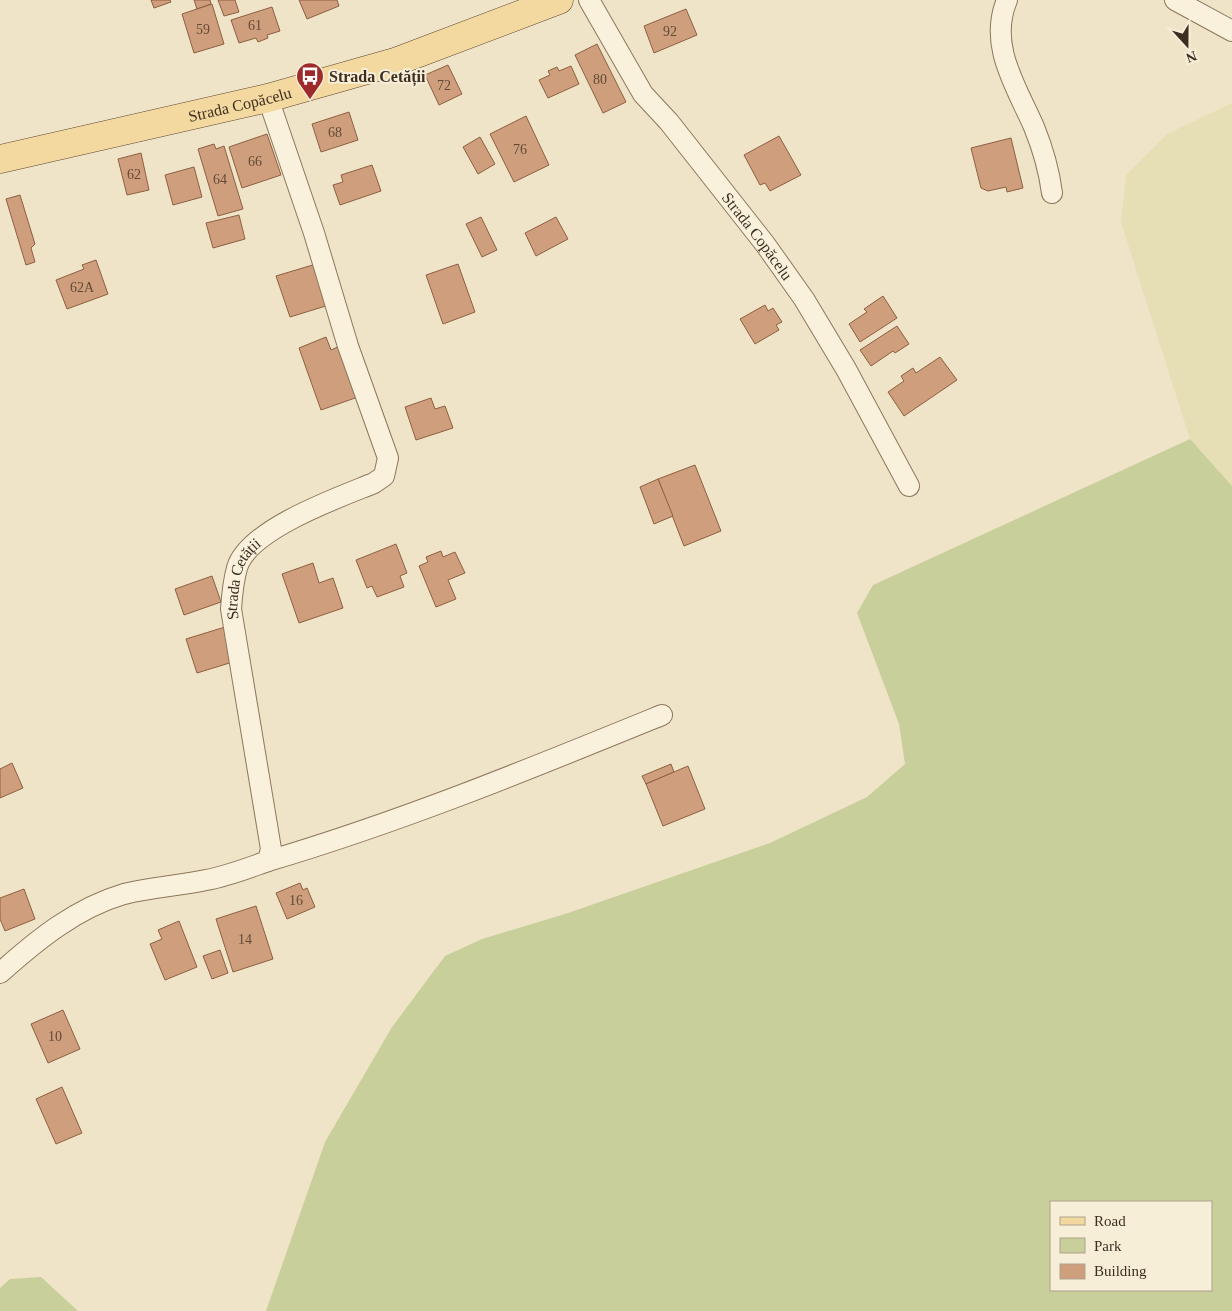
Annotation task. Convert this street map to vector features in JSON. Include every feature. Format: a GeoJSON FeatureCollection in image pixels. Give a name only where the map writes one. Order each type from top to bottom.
{"type":"FeatureCollection","features":[{"type":"Feature","properties":{"kind":"main road","name":"Strada Copăcelu"},"geometry":{"type":"LineString","coordinates":[[0,159],[268,98],[395,62],[559,0]]}},
{"type":"Feature","properties":{"kind":"street","name":"Strada Copăcelu"},"geometry":{"type":"LineString","coordinates":[[589,0],[643,94],[669,122],[765,244],[804,299],[846,369],[909,486]]}},
{"type":"Feature","properties":{"kind":"street"},"geometry":{"type":"LineString","coordinates":[[1007,0],[1000,15],[1000,34],[1004,56],[1042,148],[1052,193]]}},
{"type":"Feature","properties":{"kind":"street"},"geometry":{"type":"LineString","coordinates":[[1175,0],[1232,32]]}},
{"type":"Feature","properties":{"kind":"street","name":"Strada Cetății"},"geometry":{"type":"LineString","coordinates":[[268,98],[314,233],[348,346],[388,458],[384,476],[309,510],[270,532],[255,543],[237,568],[232,587],[231,609],[271,849],[268,861]]}},
{"type":"Feature","properties":{"kind":"street"},"geometry":{"type":"LineString","coordinates":[[0,973],[37,940],[76,914],[101,902],[125,894],[206,880],[330,843],[484,788],[662,715]]}},
{"type":"Feature","properties":{"kind":"shaded area"},"geometry":{"type":"Polygon","coordinates":[[[1232,103],[1232,486],[1190,439],[1121,222],[1126,175],[1167,134],[1232,103]]]}},
{"type":"Feature","properties":{"kind":"green space"},"geometry":{"type":"Polygon","coordinates":[[[1190,439],[1232,486],[1232,1311],[266,1311],[325,1142],[392,1027],[445,956],[482,939],[568,913],[770,843],[867,797],[905,764],[899,724],[857,613],[873,585],[1190,439]]]}},
{"type":"Feature","properties":{"kind":"green space"},"geometry":{"type":"Polygon","coordinates":[[[41,1277],[78,1311],[0,1311],[0,1288],[10,1279],[41,1277]]]}},
{"type":"Feature","properties":{"kind":"building"},"geometry":{"type":"Polygon","coordinates":[[[151,0],[170,0],[171,2],[154,8],[151,0]]]}},
{"type":"Feature","properties":{"kind":"building"},"geometry":{"type":"Polygon","coordinates":[[[194,0],[210,0],[211,4],[197,9],[194,0]]]}},
{"type":"Feature","properties":{"kind":"building"},"geometry":{"type":"Polygon","coordinates":[[[218,0],[235,0],[239,12],[224,16],[218,0]]]}},
{"type":"Feature","properties":{"kind":"building"},"geometry":{"type":"Polygon","coordinates":[[[299,0],[337,0],[339,6],[307,19],[299,0]]]}},
{"type":"Feature","properties":{"kind":"building"},"geometry":{"type":"Polygon","coordinates":[[[212,4],[224,44],[194,53],[182,14],[212,4]]]}},
{"type":"Feature","properties":{"kind":"building"},"geometry":{"type":"Polygon","coordinates":[[[272,7],[280,31],[267,35],[268,38],[258,42],[256,38],[239,43],[231,20],[272,7]]]}},
{"type":"Feature","properties":{"kind":"building"},"geometry":{"type":"Polygon","coordinates":[[[686,9],[697,35],[654,53],[644,26],[686,9]]]}},
{"type":"Feature","properties":{"kind":"building"},"geometry":{"type":"Polygon","coordinates":[[[597,44],[626,102],[603,113],[575,55],[597,44]]]}},
{"type":"Feature","properties":{"kind":"building"},"geometry":{"type":"Polygon","coordinates":[[[448,65],[462,94],[439,105],[425,75],[448,65]]]}},
{"type":"Feature","properties":{"kind":"building"},"geometry":{"type":"Polygon","coordinates":[[[571,66],[579,84],[548,98],[539,80],[550,75],[548,71],[557,67],[559,71],[571,66]]]}},
{"type":"Feature","properties":{"kind":"building"},"geometry":{"type":"Polygon","coordinates":[[[349,112],[358,140],[321,152],[312,124],[349,112]]]}},
{"type":"Feature","properties":{"kind":"building"},"geometry":{"type":"Polygon","coordinates":[[[526,116],[549,165],[514,182],[490,134],[526,116]]]}},
{"type":"Feature","properties":{"kind":"building"},"geometry":{"type":"Polygon","coordinates":[[[267,134],[281,175],[242,188],[229,147],[267,134]]]}},
{"type":"Feature","properties":{"kind":"building"},"geometry":{"type":"Polygon","coordinates":[[[779,136],[801,175],[770,191],[765,183],[760,185],[744,155],[779,136]]]}},
{"type":"Feature","properties":{"kind":"building"},"geometry":{"type":"Polygon","coordinates":[[[480,137],[495,164],[478,174],[463,147],[480,137]]]}},
{"type":"Feature","properties":{"kind":"building"},"geometry":{"type":"Polygon","coordinates":[[[1011,138],[1023,188],[1007,192],[1006,187],[988,191],[981,188],[971,148],[1011,138]]]}},
{"type":"Feature","properties":{"kind":"building"},"geometry":{"type":"Polygon","coordinates":[[[214,144],[216,149],[224,146],[243,209],[218,216],[198,149],[214,144]]]}},
{"type":"Feature","properties":{"kind":"building"},"geometry":{"type":"Polygon","coordinates":[[[141,153],[149,190],[127,195],[118,159],[141,153]]]}},
{"type":"Feature","properties":{"kind":"building"},"geometry":{"type":"Polygon","coordinates":[[[372,165],[381,191],[340,205],[333,185],[343,182],[341,175],[372,165]]]}},
{"type":"Feature","properties":{"kind":"building"},"geometry":{"type":"Polygon","coordinates":[[[194,167],[202,197],[173,205],[165,175],[194,167]]]}},
{"type":"Feature","properties":{"kind":"building"},"geometry":{"type":"Polygon","coordinates":[[[20,195],[35,244],[31,248],[35,262],[26,265],[6,199],[20,195]]]}},
{"type":"Feature","properties":{"kind":"building"},"geometry":{"type":"Polygon","coordinates":[[[239,215],[245,239],[213,248],[206,223],[239,215]]]}},
{"type":"Feature","properties":{"kind":"building"},"geometry":{"type":"Polygon","coordinates":[[[481,217],[497,250],[482,257],[466,224],[481,217]]]}},
{"type":"Feature","properties":{"kind":"building"},"geometry":{"type":"Polygon","coordinates":[[[556,217],[568,239],[536,256],[525,233],[556,217]]]}},
{"type":"Feature","properties":{"kind":"building"},"geometry":{"type":"Polygon","coordinates":[[[96,260],[108,294],[67,309],[56,280],[84,269],[82,265],[96,260]]]}},
{"type":"Feature","properties":{"kind":"building"},"geometry":{"type":"Polygon","coordinates":[[[316,264],[329,305],[290,317],[276,276],[316,264]]]}},
{"type":"Feature","properties":{"kind":"building"},"geometry":{"type":"Polygon","coordinates":[[[458,264],[475,312],[443,324],[426,275],[458,264]]]}},
{"type":"Feature","properties":{"kind":"building"},"geometry":{"type":"Polygon","coordinates":[[[883,296],[897,318],[860,342],[849,324],[867,312],[864,309],[883,296]]]}},
{"type":"Feature","properties":{"kind":"building"},"geometry":{"type":"Polygon","coordinates":[[[765,305],[768,311],[773,308],[782,322],[776,325],[779,330],[755,344],[740,319],[765,305]]]}},
{"type":"Feature","properties":{"kind":"building"},"geometry":{"type":"Polygon","coordinates":[[[897,326],[909,344],[895,353],[893,351],[871,366],[860,350],[897,326]]]}},
{"type":"Feature","properties":{"kind":"building"},"geometry":{"type":"Polygon","coordinates":[[[326,337],[331,350],[340,346],[358,397],[321,410],[299,348],[326,337]]]}},
{"type":"Feature","properties":{"kind":"building"},"geometry":{"type":"Polygon","coordinates":[[[940,357],[957,380],[904,416],[888,392],[904,381],[901,376],[913,368],[916,373],[940,357]]]}},
{"type":"Feature","properties":{"kind":"building"},"geometry":{"type":"Polygon","coordinates":[[[431,398],[435,409],[445,406],[453,428],[416,440],[405,407],[431,398]]]}},
{"type":"Feature","properties":{"kind":"building"},"geometry":{"type":"Polygon","coordinates":[[[695,465],[721,531],[684,546],[658,479],[695,465]]]}},
{"type":"Feature","properties":{"kind":"building"},"geometry":{"type":"Polygon","coordinates":[[[658,479],[673,516],[654,524],[640,487],[658,479]]]}},
{"type":"Feature","properties":{"kind":"building"},"geometry":{"type":"Polygon","coordinates":[[[396,544],[407,573],[400,576],[404,587],[377,597],[372,586],[367,588],[356,560],[396,544]]]}},
{"type":"Feature","properties":{"kind":"building"},"geometry":{"type":"Polygon","coordinates":[[[441,551],[443,557],[455,552],[465,573],[448,580],[456,599],[436,607],[419,566],[428,562],[426,557],[441,551]]]}},
{"type":"Feature","properties":{"kind":"building"},"geometry":{"type":"Polygon","coordinates":[[[313,563],[319,583],[333,578],[343,608],[299,623],[282,574],[313,563]]]}},
{"type":"Feature","properties":{"kind":"building"},"geometry":{"type":"Polygon","coordinates":[[[212,576],[221,602],[184,615],[175,589],[212,576]]]}},
{"type":"Feature","properties":{"kind":"building"},"geometry":{"type":"Polygon","coordinates":[[[225,627],[236,661],[197,673],[186,639],[225,627]]]}},
{"type":"Feature","properties":{"kind":"building"},"geometry":{"type":"Polygon","coordinates":[[[12,763],[23,788],[0,798],[0,769],[12,763]]]}},
{"type":"Feature","properties":{"kind":"building"},"geometry":{"type":"Polygon","coordinates":[[[671,764],[674,772],[646,784],[642,776],[671,764]]]}},
{"type":"Feature","properties":{"kind":"building"},"geometry":{"type":"Polygon","coordinates":[[[688,766],[705,809],[663,826],[646,784],[688,766]]]}},
{"type":"Feature","properties":{"kind":"building"},"geometry":{"type":"Polygon","coordinates":[[[300,883],[303,890],[307,888],[315,907],[287,919],[276,893],[300,883]]]}},
{"type":"Feature","properties":{"kind":"building"},"geometry":{"type":"Polygon","coordinates":[[[24,889],[35,919],[5,931],[0,919],[0,898],[24,889]]]}},
{"type":"Feature","properties":{"kind":"building"},"geometry":{"type":"Polygon","coordinates":[[[256,906],[273,959],[233,972],[216,919],[256,906]]]}},
{"type":"Feature","properties":{"kind":"building"},"geometry":{"type":"Polygon","coordinates":[[[179,921],[197,967],[165,980],[150,944],[162,939],[158,930],[179,921]]]}},
{"type":"Feature","properties":{"kind":"building"},"geometry":{"type":"Polygon","coordinates":[[[220,950],[228,973],[212,979],[203,956],[220,950]]]}},
{"type":"Feature","properties":{"kind":"building"},"geometry":{"type":"Polygon","coordinates":[[[63,1010],[80,1049],[48,1063],[31,1024],[63,1010]]]}},
{"type":"Feature","properties":{"kind":"building"},"geometry":{"type":"Polygon","coordinates":[[[62,1087],[82,1133],[56,1144],[36,1099],[62,1087]]]}},
{"type":"Feature","properties":{"kind":"place","name":"Strada Cetății"},"geometry":{"type":"Point","coordinates":[310,100]}}]}
